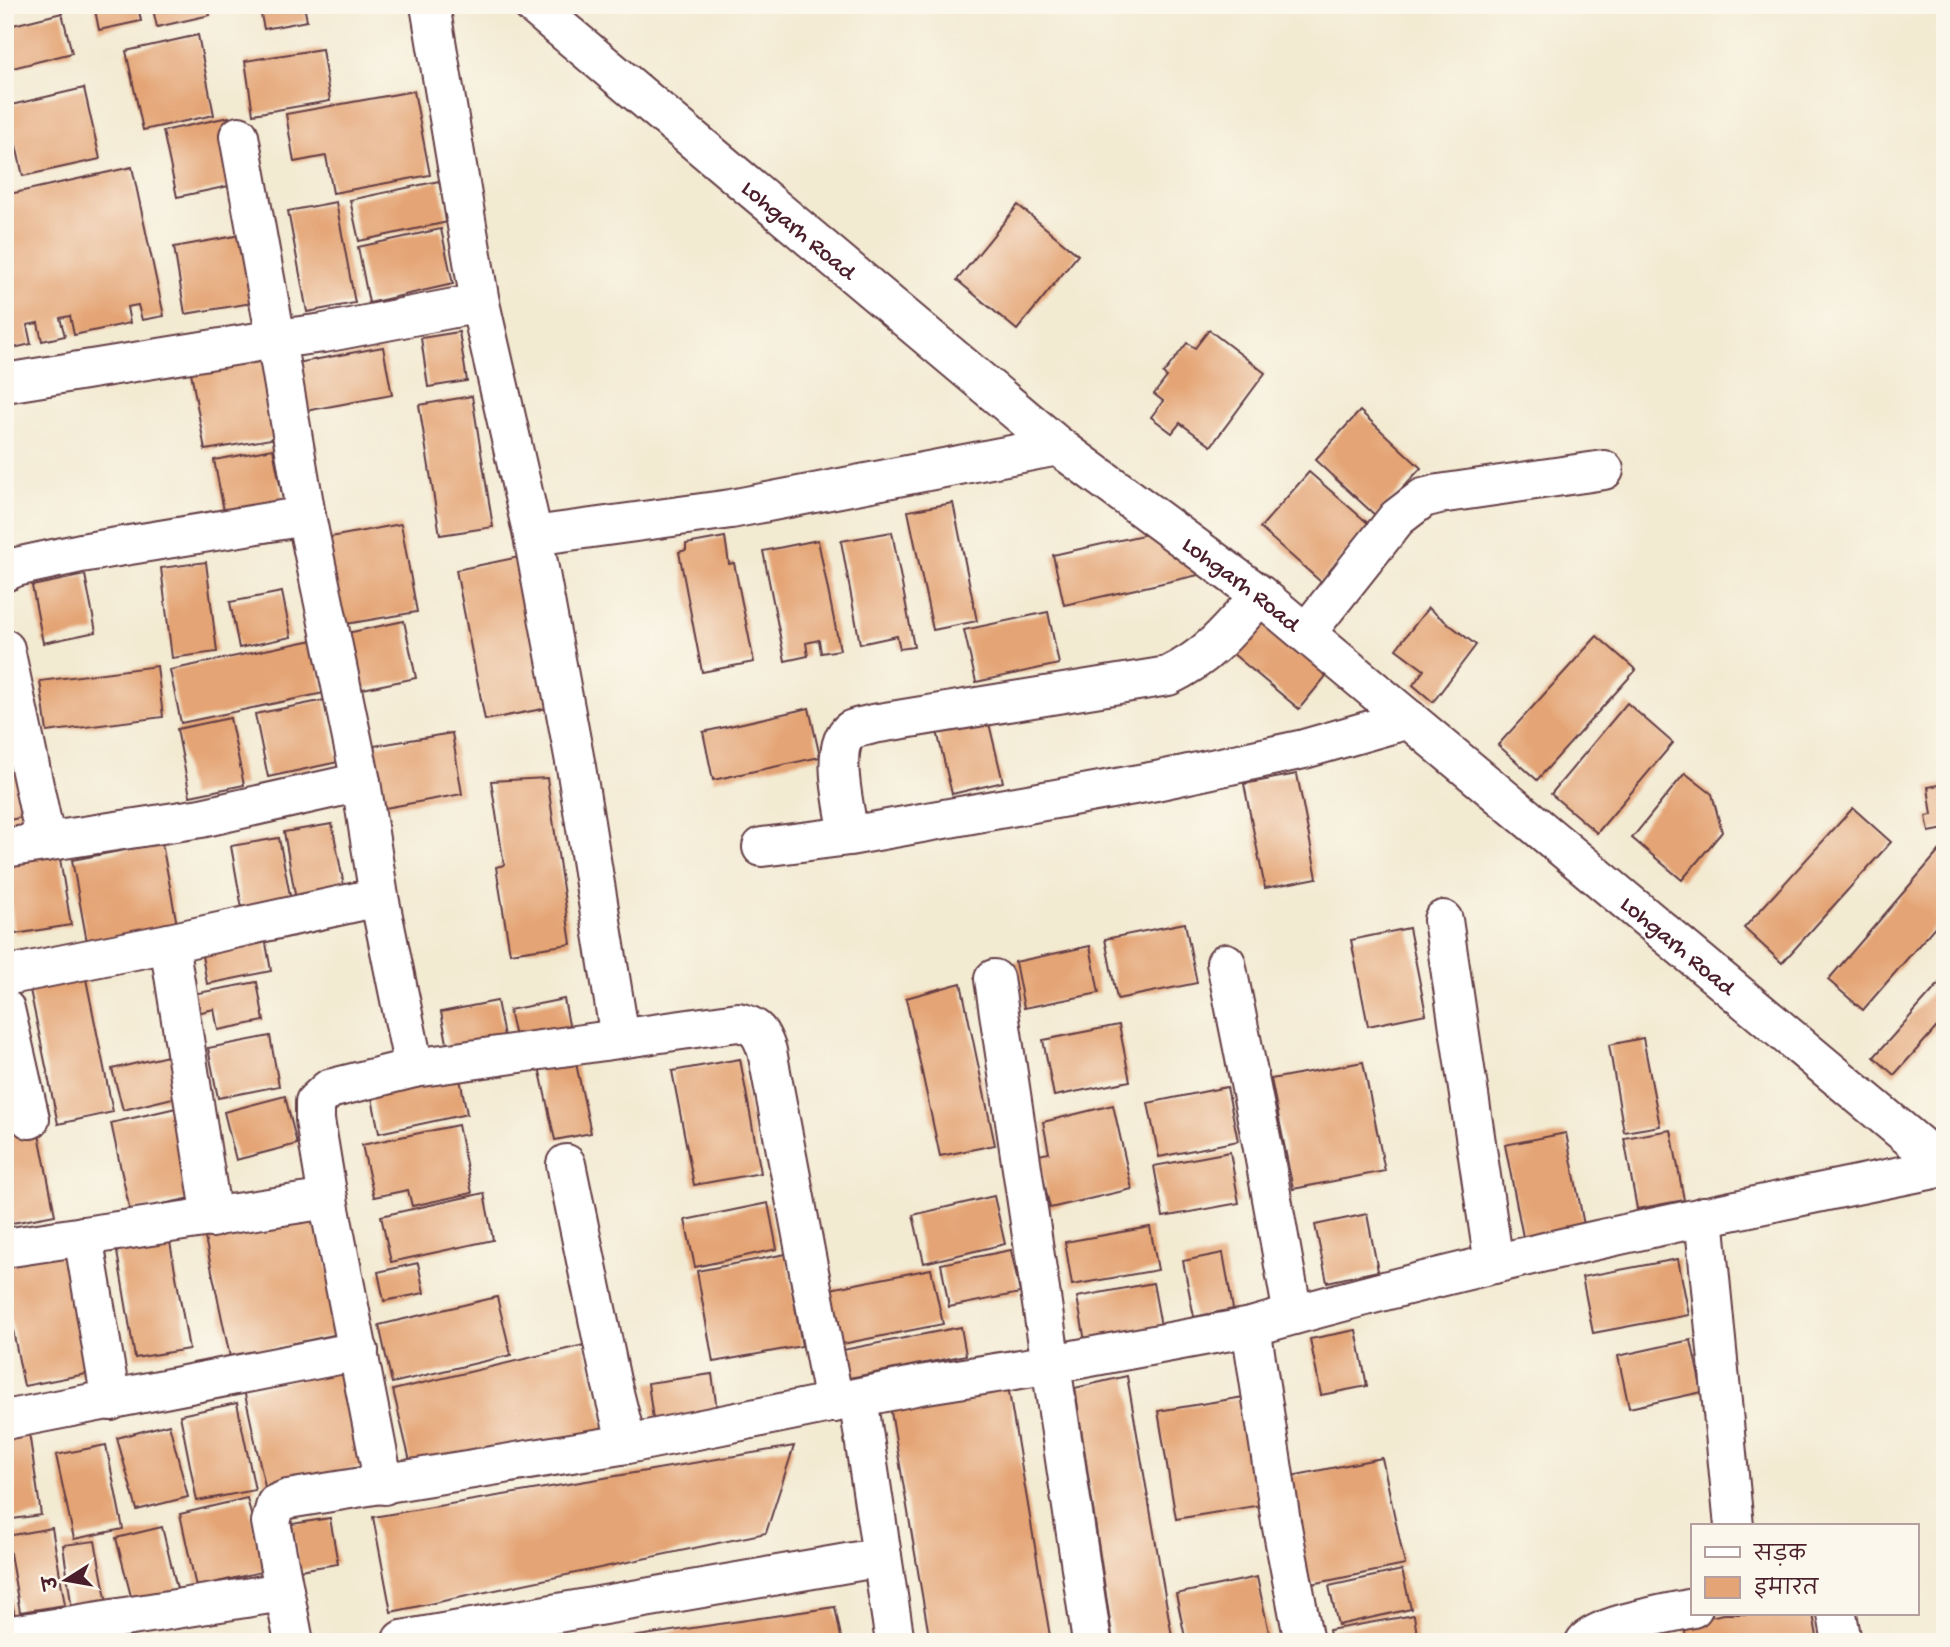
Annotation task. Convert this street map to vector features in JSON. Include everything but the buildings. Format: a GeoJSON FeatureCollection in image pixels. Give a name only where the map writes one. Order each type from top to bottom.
{"type":"FeatureCollection","features":[{"type":"Feature","properties":{"kind":"street"},"geometry":{"type":"LineString","coordinates":[[430,5],[480,303],[533,536],[576,767],[620,1038]]}},
{"type":"Feature","properties":{"kind":"street","name":"Lohgarh Road"},"geometry":{"type":"LineString","coordinates":[[533,5],[1058,446],[1260,595],[1945,1167]]}},
{"type":"Feature","properties":{"kind":"street"},"geometry":{"type":"LineString","coordinates":[[239,136],[306,516],[361,782],[379,897],[414,1068]]}},
{"type":"Feature","properties":{"kind":"street"},"geometry":{"type":"LineString","coordinates":[[5,383],[324,333],[480,303]]}},
{"type":"Feature","properties":{"kind":"street"},"geometry":{"type":"LineString","coordinates":[[533,536],[732,509],[1058,446]]}},
{"type":"Feature","properties":{"kind":"street"},"geometry":{"type":"LineString","coordinates":[[1306,633],[1397,518],[1423,498],[1604,470]]}},
{"type":"Feature","properties":{"kind":"street"},"geometry":{"type":"LineString","coordinates":[[5,572],[16,567],[80,553],[306,516]]}},
{"type":"Feature","properties":{"kind":"street"},"geometry":{"type":"LineString","coordinates":[[849,836],[839,765],[841,745],[851,730],[873,724],[1168,676],[1192,665],[1215,645],[1260,595]]}},
{"type":"Feature","properties":{"kind":"street"},"geometry":{"type":"LineString","coordinates":[[5,649],[46,842]]}},
{"type":"Feature","properties":{"kind":"street"},"geometry":{"type":"LineString","coordinates":[[762,847],[849,836],[1156,781],[1304,749],[1409,719]]}},
{"type":"Feature","properties":{"kind":"street"},"geometry":{"type":"LineString","coordinates":[[5,848],[201,818],[361,782]]}},
{"type":"Feature","properties":{"kind":"street"},"geometry":{"type":"LineString","coordinates":[[5,976],[379,897]]}},
{"type":"Feature","properties":{"kind":"street"},"geometry":{"type":"LineString","coordinates":[[1443,920],[1494,1264]]}},
{"type":"Feature","properties":{"kind":"street"},"geometry":{"type":"LineString","coordinates":[[169,943],[212,1218]]}},
{"type":"Feature","properties":{"kind":"street"},"geometry":{"type":"LineString","coordinates":[[1226,964],[1293,1315]]}},
{"type":"Feature","properties":{"kind":"street"},"geometry":{"type":"LineString","coordinates":[[994,979],[1092,1642]]}},
{"type":"Feature","properties":{"kind":"street"},"geometry":{"type":"LineString","coordinates":[[5,1009],[30,1118]]}},
{"type":"Feature","properties":{"kind":"street"},"geometry":{"type":"LineString","coordinates":[[384,1485],[328,1199],[315,1120],[315,1102],[329,1089],[414,1068],[738,1022],[752,1025],[761,1033],[767,1051],[882,1557],[895,1642]]}},
{"type":"Feature","properties":{"kind":"street"},"geometry":{"type":"LineString","coordinates":[[566,1164],[626,1444]]}},
{"type":"Feature","properties":{"kind":"street"},"geometry":{"type":"LineString","coordinates":[[294,1642],[271,1522],[276,1504],[288,1499],[626,1444],[920,1385],[1251,1327],[1494,1264],[1704,1216],[1945,1167]]}},
{"type":"Feature","properties":{"kind":"street"},"geometry":{"type":"LineString","coordinates":[[5,1248],[328,1199]]}},
{"type":"Feature","properties":{"kind":"street"},"geometry":{"type":"LineString","coordinates":[[1704,1216],[1734,1524]]}},
{"type":"Feature","properties":{"kind":"street"},"geometry":{"type":"LineString","coordinates":[[82,1236],[111,1401]]}},
{"type":"Feature","properties":{"kind":"street"},"geometry":{"type":"LineString","coordinates":[[1251,1327],[1281,1522],[1304,1642]]}},
{"type":"Feature","properties":{"kind":"street"},"geometry":{"type":"LineString","coordinates":[[5,1420],[359,1351]]}},
{"type":"Feature","properties":{"kind":"street"},"geometry":{"type":"LineString","coordinates":[[402,1640],[882,1557]]}},
{"type":"Feature","properties":{"kind":"street"},"geometry":{"type":"LineString","coordinates":[[5,1636],[283,1592]]}},
{"type":"Feature","properties":{"kind":"street"},"geometry":{"type":"LineString","coordinates":[[1585,1642],[1590,1635],[1608,1629],[1691,1608]]}},
{"type":"Feature","properties":{"kind":"street"},"geometry":{"type":"LineString","coordinates":[[1837,1616],[1842,1642]]}}]}
